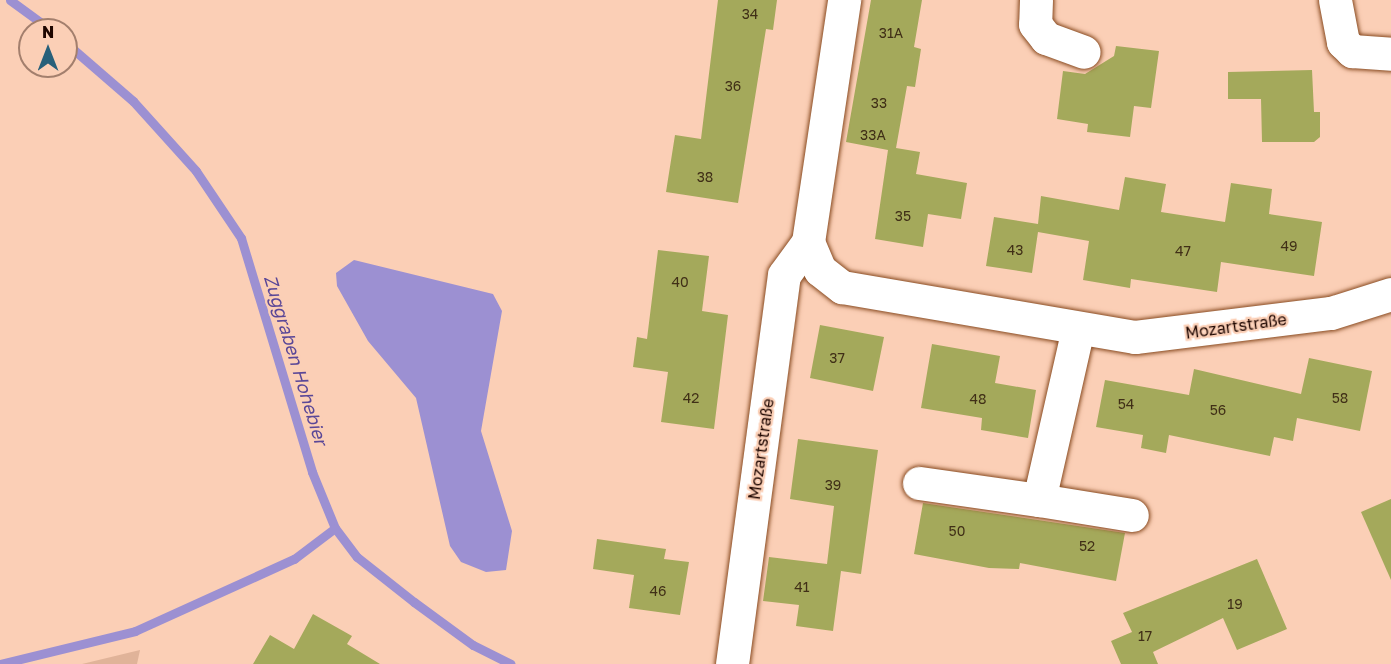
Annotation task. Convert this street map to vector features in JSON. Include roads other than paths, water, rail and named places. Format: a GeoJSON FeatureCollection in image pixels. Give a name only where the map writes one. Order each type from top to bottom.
{"type":"FeatureCollection","features":[{"type":"Feature","properties":{"kind":"street","name":"Mozartstraße"},"geometry":{"type":"LineString","coordinates":[[732,664],[784,275],[808,242],[844,0]]}},
{"type":"Feature","properties":{"kind":"street"},"geometry":{"type":"LineString","coordinates":[[1036,0],[1035,24],[1046,38],[1084,52]]}},
{"type":"Feature","properties":{"kind":"street"},"geometry":{"type":"LineString","coordinates":[[1335,0],[1344,42],[1352,51],[1391,54]]}},
{"type":"Feature","properties":{"kind":"street","name":"Mozartstraße"},"geometry":{"type":"LineString","coordinates":[[808,242],[820,270],[842,287],[1135,337],[1171,335],[1330,312],[1391,294]]}},
{"type":"Feature","properties":{"kind":"street"},"geometry":{"type":"LineString","coordinates":[[1039,500],[1078,329]]}},
{"type":"Feature","properties":{"kind":"street"},"geometry":{"type":"LineString","coordinates":[[919,483],[1132,515]]}},
{"type":"Feature","properties":{"kind":"waterway","name":"Zuggraben Hohebier"},"geometry":{"type":"LineString","coordinates":[[10,0],[35,18]]}},
{"type":"Feature","properties":{"kind":"waterway","name":"Zuggraben Hohebier"},"geometry":{"type":"LineString","coordinates":[[78,53],[133,101],[196,171],[241,238],[312,472],[335,528],[357,557],[414,602],[473,645],[511,664]]}},
{"type":"Feature","properties":{"kind":"waterway"},"geometry":{"type":"LineString","coordinates":[[0,664],[135,631],[294,559],[335,528]]}}]}
